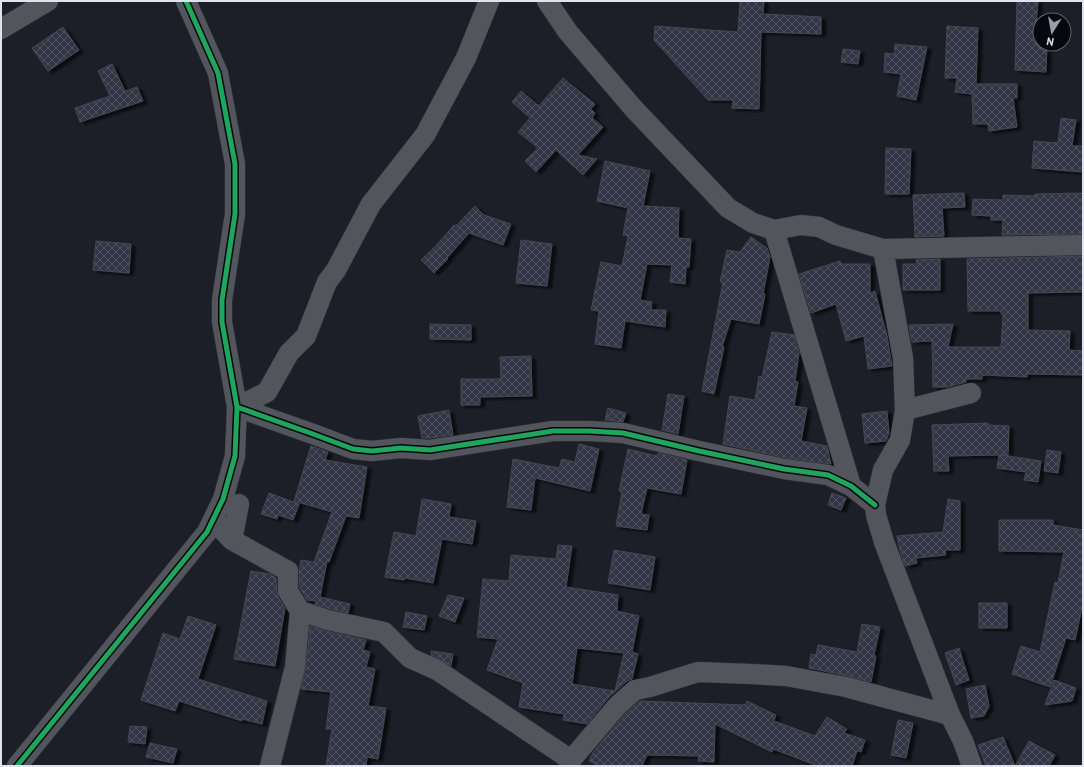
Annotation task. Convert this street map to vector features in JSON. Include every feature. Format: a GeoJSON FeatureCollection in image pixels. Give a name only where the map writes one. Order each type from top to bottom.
{"type":"FeatureCollection","features":[{"type":"Feature","properties":{"kind":"street"},"geometry":{"type":"LineString","coordinates":[[17,766],[207,532],[223,499],[235,456],[237,407],[228,349],[222,322],[222,300],[235,214],[235,164],[218,72],[186,1]]}},
{"type":"Feature","properties":{"kind":"street"},"geometry":{"type":"LineString","coordinates":[[237,407],[267,392],[289,353],[306,336],[327,282],[336,270],[371,204],[425,135],[466,58],[489,1]]}},
{"type":"Feature","properties":{"kind":"street"},"geometry":{"type":"LineString","coordinates":[[546,1],[568,32],[634,109],[728,208],[753,223],[774,230],[801,225],[819,227],[836,235],[883,249],[1083,245]]}},
{"type":"Feature","properties":{"kind":"street"},"geometry":{"type":"LineString","coordinates":[[1,29],[39,3]]}},
{"type":"Feature","properties":{"kind":"street"},"geometry":{"type":"LineString","coordinates":[[774,230],[851,486]]}},
{"type":"Feature","properties":{"kind":"street"},"geometry":{"type":"LineString","coordinates":[[883,249],[903,358],[905,410],[900,440],[883,470],[875,505],[876,515],[884,542],[950,715],[963,741],[972,766]]}},
{"type":"Feature","properties":{"kind":"street"},"geometry":{"type":"LineString","coordinates":[[905,410],[971,393]]}},
{"type":"Feature","properties":{"kind":"street"},"geometry":{"type":"LineString","coordinates":[[237,407],[353,450],[372,451],[401,448],[430,450],[553,431],[623,433],[784,469],[828,475],[851,486],[875,505]]}},
{"type":"Feature","properties":{"kind":"street"},"geometry":{"type":"LineString","coordinates":[[232,540],[239,504]]}},
{"type":"Feature","properties":{"kind":"street"},"geometry":{"type":"LineString","coordinates":[[213,520],[232,540],[288,571],[288,591],[300,611],[295,667],[270,766]]}},
{"type":"Feature","properties":{"kind":"street"},"geometry":{"type":"LineString","coordinates":[[300,611],[328,620],[384,632],[410,658],[437,670],[571,763],[618,705],[635,690],[650,687],[698,672],[786,676],[846,687],[950,715]]}},
{"type":"Feature","properties":{"kind":"building"},"geometry":{"type":"Polygon","coordinates":[[[740,1],[764,1],[763,14],[821,17],[821,34],[761,32],[759,109],[732,108],[733,100],[708,100],[654,40],[655,26],[738,32],[740,1]]]}},
{"type":"Feature","properties":{"kind":"building"},"geometry":{"type":"Polygon","coordinates":[[[1017,1],[1038,1],[1037,12],[1032,12],[1032,52],[1047,52],[1046,72],[1015,70],[1017,1]]]}},
{"type":"Feature","properties":{"kind":"building"},"geometry":{"type":"Polygon","coordinates":[[[947,26],[978,28],[976,84],[1017,84],[1017,98],[1013,98],[1017,127],[989,131],[988,124],[973,124],[972,94],[955,92],[957,78],[945,78],[947,26]]]}},
{"type":"Feature","properties":{"kind":"building"},"geometry":{"type":"Polygon","coordinates":[[[63,27],[79,50],[48,71],[32,48],[63,27]]]}},
{"type":"Feature","properties":{"kind":"building"},"geometry":{"type":"Polygon","coordinates":[[[895,44],[927,47],[916,100],[897,96],[901,74],[884,72],[885,53],[894,54],[895,44]]]}},
{"type":"Feature","properties":{"kind":"building"},"geometry":{"type":"Polygon","coordinates":[[[843,49],[860,51],[858,64],[841,62],[843,49]]]}},
{"type":"Feature","properties":{"kind":"building"},"geometry":{"type":"Polygon","coordinates":[[[112,64],[125,91],[137,87],[143,101],[80,122],[75,108],[110,96],[98,71],[112,64]]]}},
{"type":"Feature","properties":{"kind":"building"},"geometry":{"type":"Polygon","coordinates":[[[563,78],[595,104],[591,109],[595,113],[592,118],[603,127],[578,155],[597,159],[583,175],[556,150],[536,172],[525,161],[538,148],[518,132],[530,118],[512,102],[521,91],[539,106],[563,78]]]}},
{"type":"Feature","properties":{"kind":"building"},"geometry":{"type":"Polygon","coordinates":[[[1061,118],[1076,120],[1072,146],[1083,146],[1083,172],[1032,168],[1034,141],[1058,143],[1061,118]]]}},
{"type":"Feature","properties":{"kind":"building"},"geometry":{"type":"Polygon","coordinates":[[[886,148],[911,149],[909,194],[885,194],[886,148]]]}},
{"type":"Feature","properties":{"kind":"building"},"geometry":{"type":"Polygon","coordinates":[[[605,161],[650,171],[643,206],[679,208],[678,238],[691,239],[689,267],[686,267],[685,284],[670,282],[672,265],[647,264],[640,300],[652,302],[651,310],[666,310],[665,327],[625,321],[621,348],[595,344],[599,311],[591,310],[601,262],[622,266],[628,236],[623,235],[628,208],[597,201],[605,161]]]}},
{"type":"Feature","properties":{"kind":"building"},"geometry":{"type":"Polygon","coordinates":[[[964,193],[965,207],[942,208],[944,236],[915,237],[913,195],[964,193]]]}},
{"type":"Feature","properties":{"kind":"building"},"geometry":{"type":"Polygon","coordinates":[[[1083,193],[1083,234],[1002,235],[1003,220],[991,220],[991,216],[972,215],[973,199],[1003,200],[1003,195],[1035,196],[1035,194],[1083,193]]]}},
{"type":"Feature","properties":{"kind":"building"},"geometry":{"type":"Polygon","coordinates":[[[475,206],[484,215],[511,224],[503,245],[469,233],[447,258],[448,259],[434,273],[421,260],[434,248],[454,225],[456,226],[475,206]]]}},
{"type":"Feature","properties":{"kind":"building"},"geometry":{"type":"Polygon","coordinates":[[[751,237],[767,248],[770,257],[759,324],[731,319],[722,347],[724,347],[714,394],[702,391],[723,282],[720,282],[727,250],[740,252],[751,237]]]}},
{"type":"Feature","properties":{"kind":"building"},"geometry":{"type":"Polygon","coordinates":[[[521,240],[552,244],[547,286],[516,283],[521,240]]]}},
{"type":"Feature","properties":{"kind":"building"},"geometry":{"type":"Polygon","coordinates":[[[96,241],[131,244],[129,273],[93,270],[96,241]]]}},
{"type":"Feature","properties":{"kind":"building"},"geometry":{"type":"Polygon","coordinates":[[[1083,256],[1083,292],[1028,293],[1028,330],[1070,331],[1069,350],[1083,351],[1083,375],[1027,374],[1027,377],[982,375],[982,379],[966,379],[966,382],[947,387],[933,387],[932,341],[912,342],[909,325],[953,324],[948,347],[1001,347],[1003,314],[1001,314],[1001,311],[968,311],[967,259],[1083,256]]]}},
{"type":"Feature","properties":{"kind":"building"},"geometry":{"type":"Polygon","coordinates":[[[940,259],[940,290],[903,290],[903,264],[917,264],[916,260],[940,259]]]}},
{"type":"Feature","properties":{"kind":"building"},"geometry":{"type":"Polygon","coordinates":[[[840,261],[841,264],[870,264],[870,293],[875,291],[887,336],[892,366],[868,369],[864,336],[846,341],[836,304],[811,313],[799,274],[840,261]]]}},
{"type":"Feature","properties":{"kind":"building"},"geometry":{"type":"Polygon","coordinates":[[[430,324],[471,325],[471,340],[430,339],[430,324]]]}},
{"type":"Feature","properties":{"kind":"building"},"geometry":{"type":"Polygon","coordinates":[[[772,332],[794,335],[799,353],[795,381],[798,382],[794,406],[807,408],[801,441],[827,446],[831,464],[786,458],[723,444],[730,396],[755,400],[759,376],[762,377],[772,332]]]}},
{"type":"Feature","properties":{"kind":"building"},"geometry":{"type":"Polygon","coordinates":[[[531,356],[532,396],[480,397],[480,405],[461,405],[461,379],[501,379],[500,357],[531,356]]]}},
{"type":"Feature","properties":{"kind":"building"},"geometry":{"type":"Polygon","coordinates":[[[668,394],[684,396],[678,434],[662,430],[668,394]]]}},
{"type":"Feature","properties":{"kind":"building"},"geometry":{"type":"Polygon","coordinates":[[[608,408],[626,413],[623,422],[605,420],[608,408]]]}},
{"type":"Feature","properties":{"kind":"building"},"geometry":{"type":"Polygon","coordinates":[[[449,410],[453,435],[422,438],[418,416],[449,410]]]}},
{"type":"Feature","properties":{"kind":"building"},"geometry":{"type":"Polygon","coordinates":[[[887,411],[889,433],[886,441],[865,443],[862,414],[887,411]]]}},
{"type":"Feature","properties":{"kind":"building"},"geometry":{"type":"Polygon","coordinates":[[[988,423],[988,425],[1009,426],[1008,455],[1002,455],[1041,461],[1038,482],[1024,480],[1026,472],[997,468],[999,455],[948,456],[949,471],[934,471],[932,425],[988,423]]]}},
{"type":"Feature","properties":{"kind":"building"},"geometry":{"type":"Polygon","coordinates":[[[579,444],[599,449],[590,491],[535,478],[531,510],[507,507],[513,459],[559,468],[562,459],[575,462],[579,444]]]}},
{"type":"Feature","properties":{"kind":"building"},"geometry":{"type":"Polygon","coordinates":[[[311,446],[328,452],[325,460],[367,467],[359,518],[346,516],[329,562],[327,561],[320,597],[350,604],[348,613],[315,604],[316,601],[307,600],[300,588],[299,571],[301,560],[314,562],[332,512],[294,501],[311,446]]]}},
{"type":"Feature","properties":{"kind":"building"},"geometry":{"type":"Polygon","coordinates":[[[628,449],[657,456],[658,453],[687,460],[681,494],[647,488],[641,514],[649,515],[647,530],[616,526],[622,492],[619,491],[628,449]]]}},
{"type":"Feature","properties":{"kind":"building"},"geometry":{"type":"Polygon","coordinates":[[[1047,450],[1061,452],[1058,473],[1044,471],[1047,450]]]}},
{"type":"Feature","properties":{"kind":"building"},"geometry":{"type":"Polygon","coordinates":[[[269,493],[299,504],[293,520],[278,515],[277,519],[261,514],[269,493]]]}},
{"type":"Feature","properties":{"kind":"building"},"geometry":{"type":"Polygon","coordinates":[[[832,493],[846,498],[841,510],[828,505],[832,493]]]}},
{"type":"Feature","properties":{"kind":"building"},"geometry":{"type":"Polygon","coordinates":[[[422,499],[451,504],[449,517],[476,521],[472,544],[442,539],[433,583],[405,578],[404,580],[385,577],[394,532],[416,536],[422,499]]]}},
{"type":"Feature","properties":{"kind":"building"},"geometry":{"type":"Polygon","coordinates":[[[948,499],[960,501],[960,550],[945,550],[946,555],[916,558],[917,563],[905,566],[897,536],[943,532],[948,499]]]}},
{"type":"Feature","properties":{"kind":"building"},"geometry":{"type":"Polygon","coordinates":[[[999,520],[1053,520],[1053,525],[1083,530],[1083,603],[1075,640],[1066,638],[1050,687],[1012,674],[1021,646],[1040,652],[1055,582],[1058,583],[1064,552],[999,551],[999,520]]]}},
{"type":"Feature","properties":{"kind":"building"},"geometry":{"type":"Polygon","coordinates":[[[558,545],[572,546],[566,587],[618,595],[617,611],[639,616],[632,652],[638,654],[632,679],[627,681],[610,696],[587,724],[563,720],[564,714],[519,707],[523,683],[487,670],[498,639],[477,637],[483,579],[509,581],[511,555],[556,559],[558,545]],[[577,648],[572,684],[615,691],[624,653],[577,648]]]}},
{"type":"Feature","properties":{"kind":"building"},"geometry":{"type":"Polygon","coordinates":[[[614,550],[655,557],[650,590],[608,583],[614,550]]]}},
{"type":"Feature","properties":{"kind":"building"},"geometry":{"type":"Polygon","coordinates":[[[251,571],[270,574],[276,578],[278,597],[285,608],[275,666],[234,659],[251,571]]]}},
{"type":"Feature","properties":{"kind":"building"},"geometry":{"type":"Polygon","coordinates":[[[448,595],[464,598],[455,622],[439,616],[448,595]]]}},
{"type":"Feature","properties":{"kind":"building"},"geometry":{"type":"Polygon","coordinates":[[[979,603],[1007,603],[1007,628],[979,628],[979,603]]]}},
{"type":"Feature","properties":{"kind":"building"},"geometry":{"type":"Polygon","coordinates":[[[406,612],[427,616],[424,630],[403,627],[406,612]]]}},
{"type":"Feature","properties":{"kind":"building"},"geometry":{"type":"Polygon","coordinates":[[[188,616],[216,625],[198,679],[267,701],[262,724],[242,719],[242,721],[179,701],[175,711],[141,700],[163,633],[180,639],[188,616]]]}},
{"type":"Feature","properties":{"kind":"building"},"geometry":{"type":"Polygon","coordinates":[[[862,624],[880,627],[874,655],[876,656],[871,682],[809,668],[811,654],[816,655],[818,645],[857,652],[862,624]]]}},
{"type":"Feature","properties":{"kind":"building"},"geometry":{"type":"Polygon","coordinates":[[[310,626],[366,640],[363,650],[370,652],[366,667],[375,669],[368,706],[386,708],[378,759],[367,757],[366,766],[326,766],[332,729],[326,729],[331,692],[301,689],[306,668],[310,626]]]}},
{"type":"Feature","properties":{"kind":"building"},"geometry":{"type":"Polygon","coordinates":[[[959,648],[969,680],[956,685],[945,653],[959,648]]]}},
{"type":"Feature","properties":{"kind":"building"},"geometry":{"type":"Polygon","coordinates":[[[431,651],[453,654],[451,666],[431,655],[431,651]]]}},
{"type":"Feature","properties":{"kind":"building"},"geometry":{"type":"Polygon","coordinates":[[[1054,680],[1076,688],[1072,701],[1045,705],[1054,680]]]}},
{"type":"Feature","properties":{"kind":"building"},"geometry":{"type":"Polygon","coordinates":[[[985,685],[989,706],[984,716],[971,718],[966,689],[985,685]]]}},
{"type":"Feature","properties":{"kind":"building"},"geometry":{"type":"Polygon","coordinates":[[[640,701],[746,705],[747,701],[776,715],[774,721],[815,736],[827,717],[847,729],[844,733],[865,740],[861,752],[857,751],[852,766],[818,766],[773,749],[772,752],[715,724],[714,762],[698,761],[699,756],[647,755],[642,766],[599,766],[589,761],[594,751],[626,713],[640,701]]]}},
{"type":"Feature","properties":{"kind":"building"},"geometry":{"type":"Polygon","coordinates":[[[898,720],[913,723],[906,758],[891,755],[898,720]]]}},
{"type":"Feature","properties":{"kind":"building"},"geometry":{"type":"Polygon","coordinates":[[[130,726],[147,727],[145,744],[128,742],[130,726]]]}},
{"type":"Feature","properties":{"kind":"building"},"geometry":{"type":"Polygon","coordinates":[[[1003,737],[1015,766],[986,766],[978,745],[1003,737]]]}},
{"type":"Feature","properties":{"kind":"building"},"geometry":{"type":"Polygon","coordinates":[[[1029,741],[1055,755],[1049,766],[1015,766],[1029,741]]]}},
{"type":"Feature","properties":{"kind":"building"},"geometry":{"type":"Polygon","coordinates":[[[150,743],[177,749],[173,763],[146,757],[150,743]]]}},
{"type":"Feature","properties":{"kind":"cycle path"},"geometry":{"type":"LineString","coordinates":[[17,766],[207,532],[223,499],[235,456],[237,407],[222,322],[222,300],[235,214],[235,164],[218,73],[186,1]]}},
{"type":"Feature","properties":{"kind":"cycle path"},"geometry":{"type":"LineString","coordinates":[[237,407],[353,449],[372,451],[401,448],[430,450],[553,431],[623,433],[784,469],[828,475],[851,486],[875,505]]}}]}
